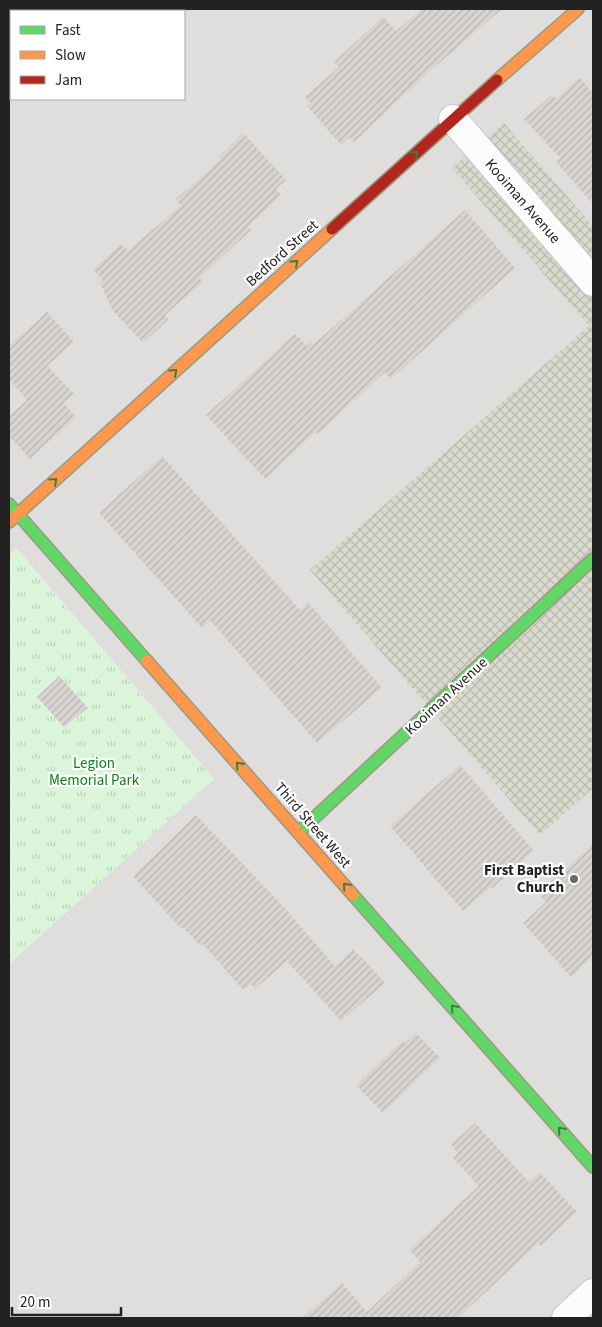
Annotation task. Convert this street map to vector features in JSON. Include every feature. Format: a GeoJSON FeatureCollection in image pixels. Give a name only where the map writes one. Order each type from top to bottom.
{"type":"FeatureCollection","features":[{"type":"Feature","properties":{"kind":"street","name":"Bedford Street"},"geometry":{"type":"LineString","coordinates":[[9,522],[453,119],[578,9]]}},
{"type":"Feature","properties":{"kind":"street","name":"Kooiman Avenue"},"geometry":{"type":"LineString","coordinates":[[453,119],[593,282]]}},
{"type":"Feature","properties":{"kind":"street","name":"Third Street West"},"geometry":{"type":"LineString","coordinates":[[9,504],[593,1167]]}},
{"type":"Feature","properties":{"kind":"street","name":"Kooiman Avenue"},"geometry":{"type":"LineString","coordinates":[[299,832],[593,559]]}},
{"type":"Feature","properties":{"kind":"street"},"geometry":{"type":"LineString","coordinates":[[566,1318],[593,1293]]}},
{"type":"Feature","properties":{"kind":"shaded area"},"geometry":{"type":"Polygon","coordinates":[[[9,9],[593,9],[593,1318],[9,1318],[9,964],[214,779],[17,549],[9,555],[9,9]]]}},
{"type":"Feature","properties":{"kind":"shaded area"},"geometry":{"type":"Polygon","coordinates":[[[504,123],[593,226],[593,788],[540,835],[310,570],[589,326],[452,168],[504,123]]]}},
{"type":"Feature","properties":{"kind":"shaded area"},"geometry":{"type":"Polygon","coordinates":[[[593,796],[593,1114],[441,933],[593,796]]]}},
{"type":"Feature","properties":{"kind":"green space","name":"Legion Memorial Park"},"geometry":{"type":"Polygon","coordinates":[[[16,549],[214,779],[9,964],[9,555],[16,549]]]}},
{"type":"Feature","properties":{"kind":"building"},"geometry":{"type":"Polygon","coordinates":[[[422,9],[502,9],[431,70],[354,142],[350,137],[341,145],[307,106],[311,103],[305,97],[339,67],[334,62],[383,17],[396,31],[422,9]]]}},
{"type":"Feature","properties":{"kind":"building"},"geometry":{"type":"Polygon","coordinates":[[[579,77],[593,93],[593,204],[556,162],[560,158],[524,119],[552,95],[556,99],[579,77]]]}},
{"type":"Feature","properties":{"kind":"building"},"geometry":{"type":"Polygon","coordinates":[[[243,133],[286,180],[276,189],[281,195],[247,227],[251,230],[199,278],[203,282],[165,315],[169,319],[143,343],[113,311],[100,283],[103,280],[93,269],[122,244],[128,251],[181,205],[176,199],[221,159],[219,157],[243,133]]]}},
{"type":"Feature","properties":{"kind":"building"},"geometry":{"type":"Polygon","coordinates":[[[465,210],[515,268],[391,379],[385,372],[318,434],[316,432],[265,479],[206,415],[295,334],[307,346],[311,342],[313,345],[465,210]]]}},
{"type":"Feature","properties":{"kind":"building"},"geometry":{"type":"Polygon","coordinates":[[[47,312],[74,342],[47,366],[74,394],[63,403],[76,417],[30,459],[9,436],[9,417],[27,400],[9,379],[9,346],[47,312]]]}},
{"type":"Feature","properties":{"kind":"building"},"geometry":{"type":"Polygon","coordinates":[[[162,456],[300,610],[308,602],[382,688],[317,743],[210,620],[202,628],[99,513],[162,456]]]}},
{"type":"Feature","properties":{"kind":"building"},"geometry":{"type":"Polygon","coordinates":[[[59,676],[88,708],[64,727],[37,697],[59,676]]]}},
{"type":"Feature","properties":{"kind":"building"},"geometry":{"type":"Polygon","coordinates":[[[460,765],[534,851],[463,911],[390,826],[460,765]]]}},
{"type":"Feature","properties":{"kind":"building"},"geometry":{"type":"Polygon","coordinates":[[[196,815],[282,905],[335,966],[353,949],[385,983],[341,1021],[287,961],[255,989],[251,984],[243,990],[203,944],[200,946],[183,927],[181,929],[133,876],[196,815]]]}},
{"type":"Feature","properties":{"kind":"building","name":"First Baptist Church"},"geometry":{"type":"Polygon","coordinates":[[[593,844],[593,957],[571,977],[523,923],[546,902],[538,893],[593,844]]]}},
{"type":"Feature","properties":{"kind":"building"},"geometry":{"type":"Polygon","coordinates":[[[416,1033],[440,1058],[383,1113],[356,1085],[402,1041],[405,1043],[416,1033]]]}},
{"type":"Feature","properties":{"kind":"building"},"geometry":{"type":"Polygon","coordinates":[[[475,1123],[529,1182],[540,1172],[577,1212],[540,1246],[538,1243],[458,1318],[302,1318],[342,1283],[367,1312],[420,1262],[409,1250],[479,1186],[453,1158],[458,1153],[451,1145],[475,1123]]]}},
{"type":"Feature","properties":{"kind":"traffic: fast"},"geometry":{"type":"LineString","coordinates":[[9,504],[147,661]]}},
{"type":"Feature","properties":{"kind":"traffic: fast"},"geometry":{"type":"LineString","coordinates":[[299,832],[593,559]]}},
{"type":"Feature","properties":{"kind":"traffic: fast"},"geometry":{"type":"LineString","coordinates":[[353,895],[593,1167]]}},
{"type":"Feature","properties":{"kind":"traffic: slow"},"geometry":{"type":"LineString","coordinates":[[497,80],[578,9]]}},
{"type":"Feature","properties":{"kind":"traffic: slow"},"geometry":{"type":"LineString","coordinates":[[9,522],[332,229]]}},
{"type":"Feature","properties":{"kind":"traffic: slow"},"geometry":{"type":"LineString","coordinates":[[147,661],[353,895]]}},
{"type":"Feature","properties":{"kind":"traffic: jam"},"geometry":{"type":"LineString","coordinates":[[332,229],[497,80]]}},
{"type":"Feature","properties":{"kind":"place","name":"First Baptist Church"},"geometry":{"type":"Point","coordinates":[574,879]}}]}
